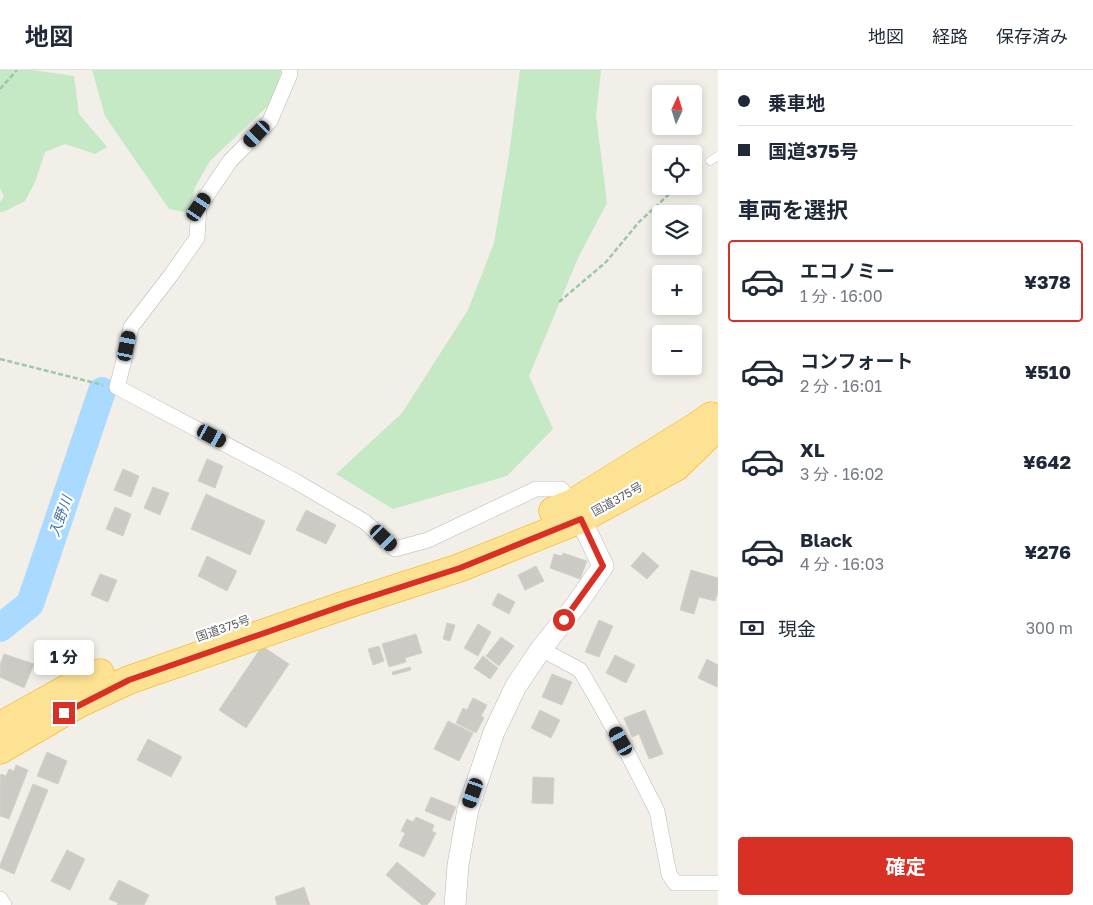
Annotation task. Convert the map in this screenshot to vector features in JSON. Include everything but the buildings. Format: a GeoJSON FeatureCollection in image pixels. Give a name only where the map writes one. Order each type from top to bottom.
{"type":"FeatureCollection","features":[{"type":"Feature","properties":{"kind":"highway","name":"国道375号"},"geometry":{"type":"LineString","coordinates":[[0,726],[70,687],[124,662],[454,550],[577,511],[718,411]]}},
{"type":"Feature","properties":{"kind":"highway","name":"国道375号"},"geometry":{"type":"LineString","coordinates":[[0,750],[80,704],[129,680],[345,605],[460,568],[577,511],[676,467],[710,434],[718,423]]}},
{"type":"Feature","properties":{"kind":"street"},"geometry":{"type":"LineString","coordinates":[[289,70],[290,74],[270,121],[230,161],[199,207],[197,238],[130,327],[117,387],[303,485],[365,522],[395,549],[428,540],[536,489],[562,489],[577,511],[603,566],[516,686],[494,732],[468,809],[458,865],[455,905]]}},
{"type":"Feature","properties":{"kind":"street"},"geometry":{"type":"LineString","coordinates":[[541,649],[580,670],[597,699],[657,810],[669,874],[675,883],[718,883]]}},
{"type":"Feature","properties":{"kind":"street"},"geometry":{"type":"LineString","coordinates":[[0,899],[4,905]]}},
{"type":"Feature","properties":{"kind":"lane"},"geometry":{"type":"LineString","coordinates":[[710,161],[718,156]]}},
{"type":"Feature","properties":{"kind":"path"},"geometry":{"type":"LineString","coordinates":[[0,89],[17,70]]}},
{"type":"Feature","properties":{"kind":"path"},"geometry":{"type":"LineString","coordinates":[[559,302],[606,262],[639,222],[668,195]]}},
{"type":"Feature","properties":{"kind":"path"},"geometry":{"type":"LineString","coordinates":[[0,359],[117,387]]}},
{"type":"Feature","properties":{"kind":"green space"},"geometry":{"type":"Polygon","coordinates":[[[0,70],[32,70],[74,76],[79,114],[107,147],[95,154],[65,144],[45,152],[35,182],[25,201],[3,212],[0,212],[0,202],[4,197],[0,188],[0,70]]]}},
{"type":"Feature","properties":{"kind":"green space"},"geometry":{"type":"Polygon","coordinates":[[[92,70],[281,70],[281,72],[271,103],[210,161],[195,187],[189,213],[169,209],[105,116],[92,70]]]}},
{"type":"Feature","properties":{"kind":"green space"},"geometry":{"type":"Polygon","coordinates":[[[520,70],[601,70],[596,115],[607,203],[578,258],[529,376],[553,429],[507,476],[393,509],[336,474],[402,413],[468,310],[494,243],[509,155],[520,70]]]}},
{"type":"Feature","properties":{"kind":"waterway","name":"入野川"},"geometry":{"type":"LineString","coordinates":[[0,628],[30,604],[102,391]]}},
{"type":"Feature","properties":{"kind":"route"},"geometry":{"type":"LineString","coordinates":[[64,713],[129,680],[345,605],[460,568],[581,519],[603,566],[564,620]]}}]}
